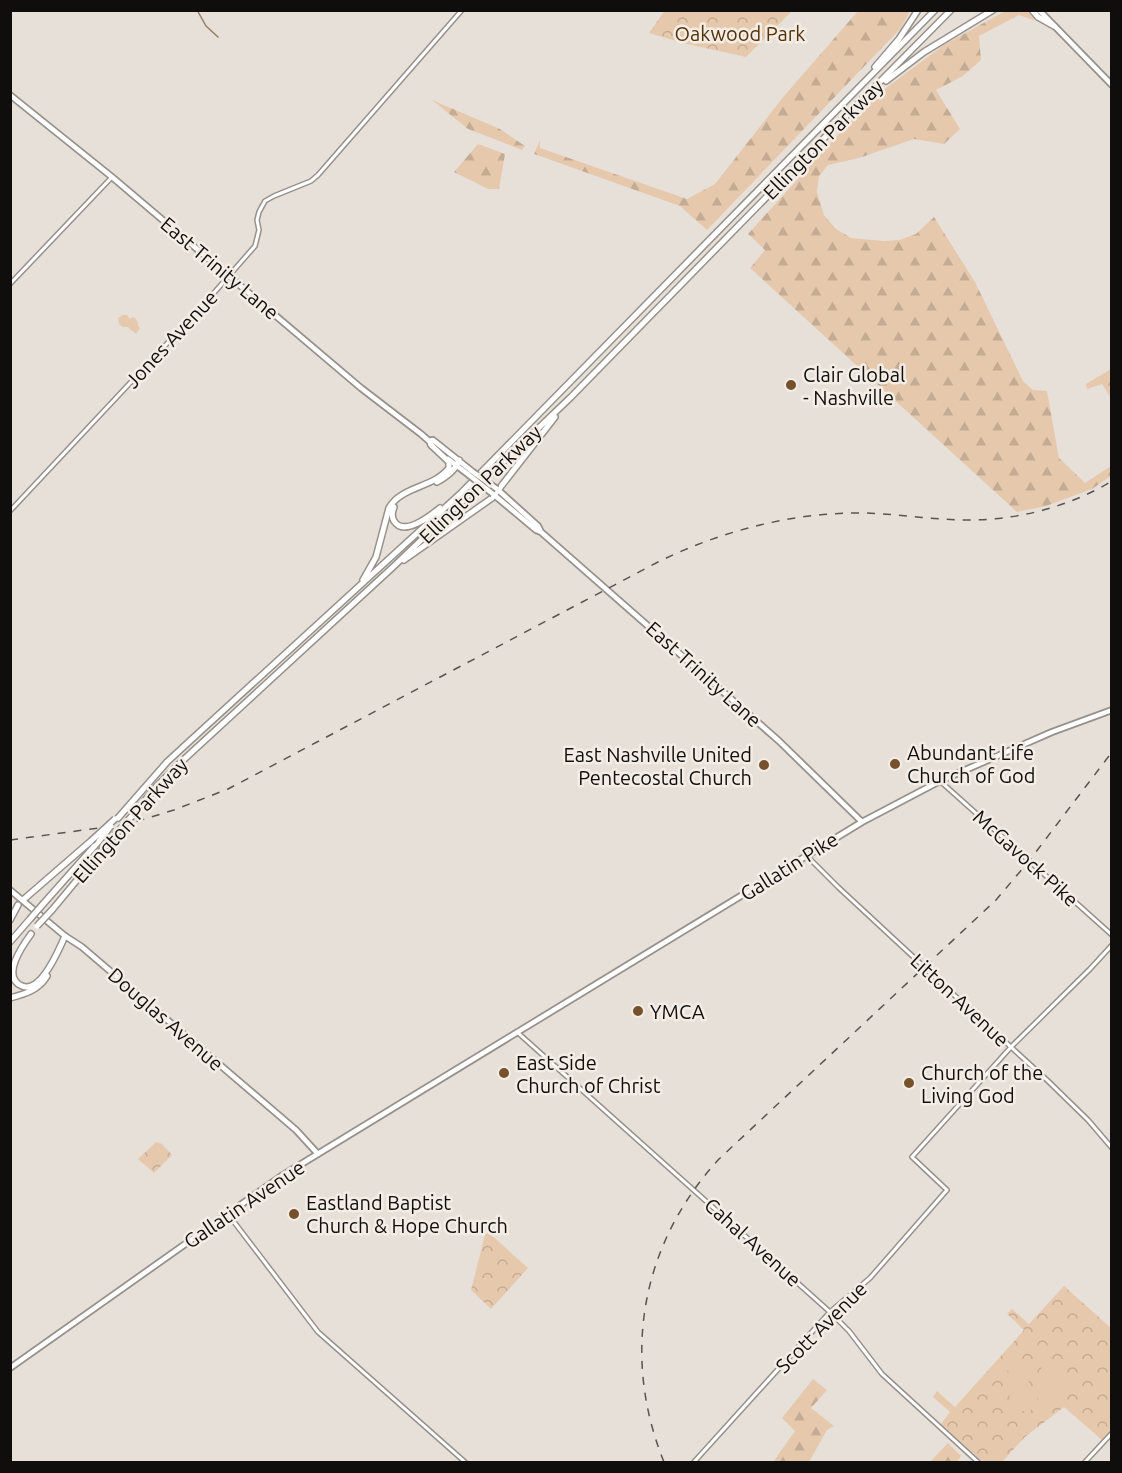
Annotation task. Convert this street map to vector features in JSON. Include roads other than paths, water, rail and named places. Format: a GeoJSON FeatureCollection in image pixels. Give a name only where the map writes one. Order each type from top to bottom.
{"type":"FeatureCollection","features":[{"type":"Feature","properties":{"kind":"highway"},"geometry":{"type":"LineString","coordinates":[[828,119],[899,39],[918,10]]}},
{"type":"Feature","properties":{"kind":"highway","name":"Ellington Parkway"},"geometry":{"type":"LineString","coordinates":[[10,942],[167,762],[461,493],[935,10]]}},
{"type":"Feature","properties":{"kind":"highway","name":"Ellington Parkway"},"geometry":{"type":"LineString","coordinates":[[10,956],[157,786],[393,567],[571,397],[951,10]]}},
{"type":"Feature","properties":{"kind":"highway"},"geometry":{"type":"LineString","coordinates":[[866,97],[924,52],[993,10]]}},
{"type":"Feature","properties":{"kind":"highway"},"geometry":{"type":"LineString","coordinates":[[1032,10],[1038,17],[1053,26]]}},
{"type":"Feature","properties":{"kind":"highway"},"geometry":{"type":"LineString","coordinates":[[393,567],[479,507],[495,492],[571,397]]}},
{"type":"Feature","properties":{"kind":"highway"},"geometry":{"type":"LineString","coordinates":[[430,443],[449,462],[449,468]]}},
{"type":"Feature","properties":{"kind":"highway"},"geometry":{"type":"LineString","coordinates":[[456,463],[444,478],[396,503],[392,510],[393,520],[397,524],[408,527],[417,524],[461,493]]}},
{"type":"Feature","properties":{"kind":"highway"},"geometry":{"type":"LineString","coordinates":[[358,588],[376,557],[389,508],[393,502],[441,476],[456,463]]}},
{"type":"Feature","properties":{"kind":"highway"},"geometry":{"type":"LineString","coordinates":[[23,900],[116,818]]}},
{"type":"Feature","properties":{"kind":"highway"},"geometry":{"type":"LineString","coordinates":[[10,920],[18,905]]}},
{"type":"Feature","properties":{"kind":"highway"},"geometry":{"type":"LineString","coordinates":[[31,934],[16,956],[12,970],[14,981],[26,988],[31,987],[42,978],[66,937]]}},
{"type":"Feature","properties":{"kind":"highway"},"geometry":{"type":"LineString","coordinates":[[10,998],[26,993],[43,982],[66,937]]}},
{"type":"Feature","properties":{"kind":"main road"},"geometry":{"type":"LineString","coordinates":[[1039,10],[1112,85]]}},
{"type":"Feature","properties":{"kind":"main road","name":"East Trinity Lane"},"geometry":{"type":"LineString","coordinates":[[10,95],[112,177],[362,388],[538,526],[779,741],[862,822]]}},
{"type":"Feature","properties":{"kind":"main road","name":"Gallatin Pike"},"geometry":{"type":"LineString","coordinates":[[485,1052],[901,800],[1053,732],[1111,709]]}},
{"type":"Feature","properties":{"kind":"main road","name":"Douglas Avenue"},"geometry":{"type":"LineString","coordinates":[[10,890],[66,937],[82,947],[296,1130],[318,1154]]}},
{"type":"Feature","properties":{"kind":"main road"},"geometry":{"type":"LineString","coordinates":[[18,905],[23,900]]}},
{"type":"Feature","properties":{"kind":"main road","name":"Gallatin Avenue"},"geometry":{"type":"LineString","coordinates":[[10,1368],[280,1177],[485,1052]]}},
{"type":"Feature","properties":{"kind":"street","name":"Jones Avenue"},"geometry":{"type":"LineString","coordinates":[[10,511],[255,246],[259,230],[258,212],[265,201],[310,181],[318,174],[462,10]]}},
{"type":"Feature","properties":{"kind":"street"},"geometry":{"type":"LineString","coordinates":[[10,284],[112,177]]}},
{"type":"Feature","properties":{"kind":"street","name":"McGavock Pike"},"geometry":{"type":"LineString","coordinates":[[940,781],[1112,935]]}},
{"type":"Feature","properties":{"kind":"street","name":"Litton Avenue"},"geometry":{"type":"LineString","coordinates":[[807,855],[838,887],[1074,1107],[1112,1148]]}},
{"type":"Feature","properties":{"kind":"street"},"geometry":{"type":"LineString","coordinates":[[10,913],[18,905]]}},
{"type":"Feature","properties":{"kind":"street"},"geometry":{"type":"LineString","coordinates":[[1011,1047],[1112,945]]}},
{"type":"Feature","properties":{"kind":"street","name":"Cahal Avenue"},"geometry":{"type":"LineString","coordinates":[[517,1032],[830,1312],[849,1331],[882,1374],[978,1462]]}},
{"type":"Feature","properties":{"kind":"street","name":"Scott Avenue"},"geometry":{"type":"LineString","coordinates":[[694,1462],[830,1312],[870,1278],[947,1190],[912,1157],[1011,1047]]}},
{"type":"Feature","properties":{"kind":"street"},"geometry":{"type":"LineString","coordinates":[[228,1214],[318,1332],[465,1462]]}},
{"type":"Feature","properties":{"kind":"street"},"geometry":{"type":"LineString","coordinates":[[1085,1462],[1112,1433]]}},
{"type":"Feature","properties":{"kind":"waterway"},"geometry":{"type":"LineString","coordinates":[[197,10],[206,26],[218,37]]}},
{"type":"Feature","properties":{"kind":"railway"},"geometry":{"type":"LineString","coordinates":[[10,840],[128,824],[174,810],[228,789],[658,562],[707,541],[758,526],[811,516],[864,513],[955,520],[1006,518],[1061,505],[1112,481]]}},
{"type":"Feature","properties":{"kind":"railway"},"geometry":{"type":"LineString","coordinates":[[664,1462],[651,1422],[643,1382],[642,1342],[646,1303],[656,1264],[671,1227],[692,1192],[719,1159],[996,900],[1029,861],[1112,752]]}},
{"type":"Feature","properties":{"kind":"place","name":"Clair Global - Nashville"},"geometry":{"type":"Point","coordinates":[791,385]}},
{"type":"Feature","properties":{"kind":"place","name":"Abundant Life Church of God"},"geometry":{"type":"Point","coordinates":[895,764]}},
{"type":"Feature","properties":{"kind":"place","name":"East Nashville United Pentecostal Church"},"geometry":{"type":"Point","coordinates":[764,765]}},
{"type":"Feature","properties":{"kind":"place","name":"YMCA"},"geometry":{"type":"Point","coordinates":[638,1011]}},
{"type":"Feature","properties":{"kind":"place","name":"East Side Church of Christ"},"geometry":{"type":"Point","coordinates":[504,1073]}},
{"type":"Feature","properties":{"kind":"place","name":"Church of the Living God"},"geometry":{"type":"Point","coordinates":[909,1083]}},
{"type":"Feature","properties":{"kind":"place","name":"Eastland Baptist Church & Hope Church"},"geometry":{"type":"Point","coordinates":[294,1214]}},
{"type":"Feature","properties":{"kind":"park label","name":"Oakwood Park"},"geometry":{"type":"Point","coordinates":[740,33]}}]}
